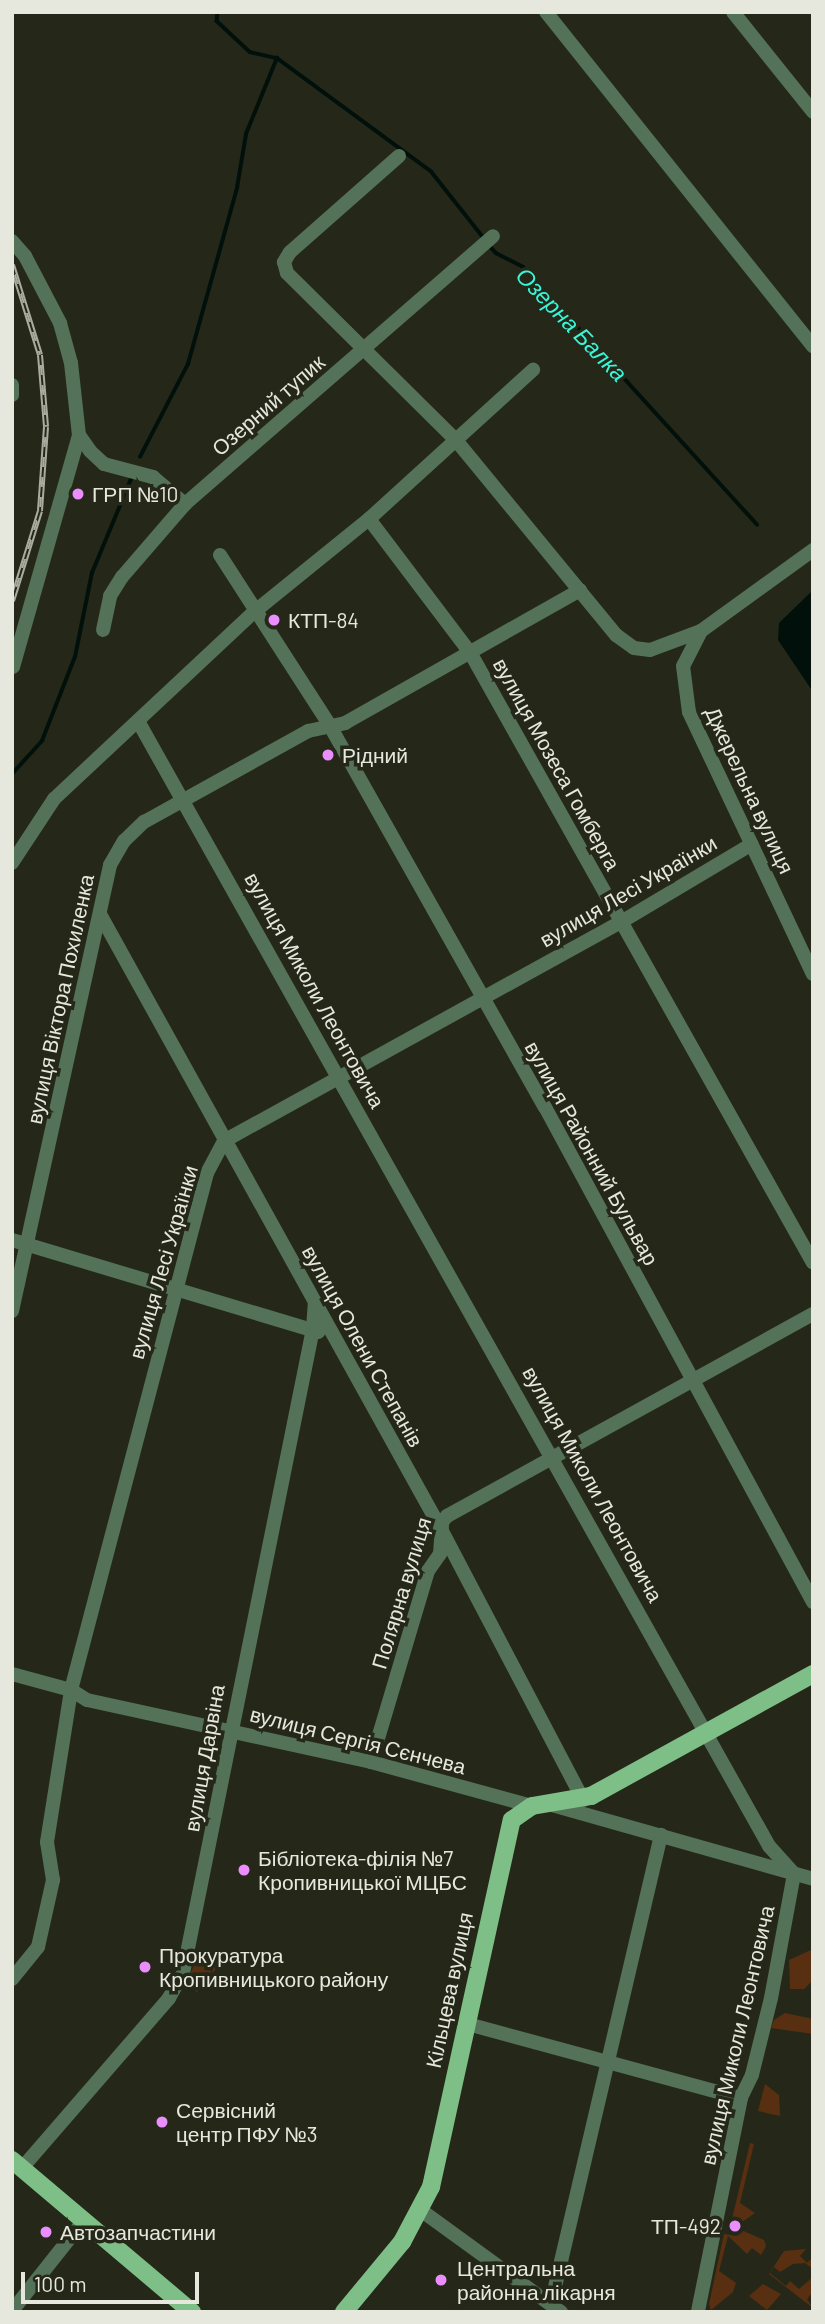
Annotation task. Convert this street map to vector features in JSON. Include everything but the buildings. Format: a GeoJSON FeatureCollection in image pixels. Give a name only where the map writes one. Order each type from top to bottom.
{"type":"FeatureCollection","features":[{"type":"Feature","properties":{"kind":"main road"},"geometry":{"type":"LineString","coordinates":[[533,1806],[583,1800],[813,1674]]}},
{"type":"Feature","properties":{"kind":"main road","name":"Кільцева вулиця"},"geometry":{"type":"LineString","coordinates":[[344,2312],[422,2211],[508,1828],[517,1814],[533,1806]]}},
{"type":"Feature","properties":{"kind":"main road"},"geometry":{"type":"LineString","coordinates":[[17,2164],[192,2312]]}},
{"type":"Feature","properties":{"kind":"street"},"geometry":{"type":"LineString","coordinates":[[546,12],[813,346]]}},
{"type":"Feature","properties":{"kind":"street"},"geometry":{"type":"LineString","coordinates":[[733,12],[813,112]]}},
{"type":"Feature","properties":{"kind":"street"},"geometry":{"type":"LineString","coordinates":[[399,156],[290,252],[284,262],[286,273],[455,439],[616,635],[634,648],[650,650],[701,631],[813,550]]}},
{"type":"Feature","properties":{"kind":"street","name":"Озерний тупик"},"geometry":{"type":"LineString","coordinates":[[103,630],[110,596],[122,577],[185,504],[493,236]]}},
{"type":"Feature","properties":{"kind":"street"},"geometry":{"type":"LineString","coordinates":[[12,241],[25,256],[60,323],[71,363],[79,435],[13,667]]}},
{"type":"Feature","properties":{"kind":"street"},"geometry":{"type":"LineString","coordinates":[[12,863],[54,799],[254,612],[369,519],[533,370]]}},
{"type":"Feature","properties":{"kind":"street"},"geometry":{"type":"LineString","coordinates":[[79,435],[104,464],[153,478],[185,504]]}},
{"type":"Feature","properties":{"kind":"street","name":"вулиця Мозеса Гомберга"},"geometry":{"type":"LineString","coordinates":[[369,519],[471,654],[813,1263]]}},
{"type":"Feature","properties":{"kind":"street","name":"вулиця Районний Бульвар"},"geometry":{"type":"LineString","coordinates":[[220,555],[254,612],[330,726],[480,998],[545,1107],[813,1602]]}},
{"type":"Feature","properties":{"kind":"street","name":"вулиця Віктора Похиленка"},"geometry":{"type":"LineString","coordinates":[[12,1311],[101,916],[110,865],[124,841],[144,822],[308,731],[345,723],[580,590]]}},
{"type":"Feature","properties":{"kind":"street","name":"Джерельна вулиця"},"geometry":{"type":"LineString","coordinates":[[701,631],[683,666],[689,712],[813,974]]}},
{"type":"Feature","properties":{"kind":"street","name":"вулиця Миколи Леонтовича"},"geometry":{"type":"LineString","coordinates":[[138,721],[555,1459],[769,1846],[794,1874],[771,1998],[752,2075],[741,2098],[698,2312]]}},
{"type":"Feature","properties":{"kind":"street","name":"вулиця Лесі Українки"},"geometry":{"type":"LineString","coordinates":[[12,1979],[38,1947],[52,1880],[47,1842],[71,1690],[207,1172],[224,1141],[339,1075],[621,922],[752,844]]}},
{"type":"Feature","properties":{"kind":"street","name":"вулиця Олени Степанів"},"geometry":{"type":"LineString","coordinates":[[101,916],[442,1531],[583,1800]]}},
{"type":"Feature","properties":{"kind":"street"},"geometry":{"type":"LineString","coordinates":[[12,1240],[177,1286],[313,1329],[338,1342]]}},
{"type":"Feature","properties":{"kind":"street","name":"вулиця Дарвіна"},"geometry":{"type":"LineString","coordinates":[[17,2164],[169,1998],[183,1973],[193,1941],[229,1731],[313,1329],[315,1301]]}},
{"type":"Feature","properties":{"kind":"street","name":"Полярна вулиця"},"geometry":{"type":"LineString","coordinates":[[371,1762],[428,1571],[440,1554],[442,1531],[447,1516],[555,1459],[813,1314]]}},
{"type":"Feature","properties":{"kind":"street","name":"вулиця Сергія Сєнчева"},"geometry":{"type":"LineString","coordinates":[[12,1674],[71,1690],[87,1700],[371,1762],[533,1806]]}},
{"type":"Feature","properties":{"kind":"street"},"geometry":{"type":"LineString","coordinates":[[552,1805],[813,1879]]}},
{"type":"Feature","properties":{"kind":"street"},"geometry":{"type":"LineString","coordinates":[[422,2211],[556,2308],[606,2063],[661,1835]]}},
{"type":"Feature","properties":{"kind":"street"},"geometry":{"type":"LineString","coordinates":[[464,2023],[741,2098]]}},
{"type":"Feature","properties":{"kind":"street"},"geometry":{"type":"LineString","coordinates":[[12,2311],[84,2220]]}},
{"type":"Feature","properties":{"kind":"shaded area"},"geometry":{"type":"Polygon","coordinates":[[[813,590],[813,692],[778,640],[779,623],[813,590]]]}},
{"type":"Feature","properties":{"kind":"shaded area"},"geometry":{"type":"Polygon","coordinates":[[[813,1949],[813,1980],[804,1989],[790,1989],[789,1960],[813,1949]]]}},
{"type":"Feature","properties":{"kind":"shaded area"},"geometry":{"type":"Polygon","coordinates":[[[210,1951],[225,1958],[197,1992],[185,1985],[199,1955],[210,1951]]]}},
{"type":"Feature","properties":{"kind":"shaded area"},"geometry":{"type":"Polygon","coordinates":[[[785,2013],[813,2019],[813,2034],[771,2028],[774,2020],[785,2013]]]}},
{"type":"Feature","properties":{"kind":"shaded area"},"geometry":{"type":"Polygon","coordinates":[[[765,2084],[779,2095],[780,2116],[758,2111],[765,2084]]]}},
{"type":"Feature","properties":{"kind":"shaded area"},"geometry":{"type":"Polygon","coordinates":[[[750,2143],[754,2144],[740,2203],[755,2213],[742,2222],[732,2219],[750,2143]]]}},
{"type":"Feature","properties":{"kind":"shaded area"},"geometry":{"type":"Polygon","coordinates":[[[739,2229],[764,2240],[766,2246],[761,2255],[752,2248],[747,2254],[728,2236],[719,2271],[736,2283],[733,2292],[711,2310],[709,2304],[724,2234],[737,2236],[739,2229]]]}},
{"type":"Feature","properties":{"kind":"shaded area"},"geometry":{"type":"Polygon","coordinates":[[[806,2249],[800,2256],[807,2263],[813,2257],[813,2269],[805,2263],[793,2264],[780,2272],[774,2267],[770,2273],[786,2286],[790,2281],[799,2289],[813,2277],[813,2292],[807,2299],[813,2308],[769,2274],[784,2251],[806,2249]]]}},
{"type":"Feature","properties":{"kind":"shaded area"},"geometry":{"type":"Polygon","coordinates":[[[763,2284],[781,2294],[767,2310],[749,2296],[763,2284]]]}},
{"type":"Feature","properties":{"kind":"waterway","name":"Озерна Балка"},"geometry":{"type":"LineString","coordinates":[[218,12],[217,21],[250,52],[277,58],[431,171],[484,238]]}},
{"type":"Feature","properties":{"kind":"waterway"},"geometry":{"type":"LineString","coordinates":[[140,457],[188,364],[237,188],[246,134],[277,58]]}},
{"type":"Feature","properties":{"kind":"waterway","name":"Озерна Балка"},"geometry":{"type":"LineString","coordinates":[[488,244],[496,253],[523,267],[757,524]]}},
{"type":"Feature","properties":{"kind":"waterway"},"geometry":{"type":"LineString","coordinates":[[12,774],[42,741],[75,657],[92,573],[132,477]]}},
{"type":"Feature","properties":{"kind":"railway"},"geometry":{"type":"LineString","coordinates":[[12,265],[40,355],[46,427],[40,511],[12,601]]}},
{"type":"Feature","properties":{"kind":"place","name":"ГРП №10"},"geometry":{"type":"Point","coordinates":[78,494]}},
{"type":"Feature","properties":{"kind":"place","name":"КТП-84"},"geometry":{"type":"Point","coordinates":[274,620]}},
{"type":"Feature","properties":{"kind":"place","name":"Рідний"},"geometry":{"type":"Point","coordinates":[328,755]}},
{"type":"Feature","properties":{"kind":"place","name":"Бібліотека-філія №7 Кропивницької МЦБС"},"geometry":{"type":"Point","coordinates":[244,1870]}},
{"type":"Feature","properties":{"kind":"place","name":"Прокуратура Кропивницького району"},"geometry":{"type":"Point","coordinates":[145,1967]}},
{"type":"Feature","properties":{"kind":"place","name":"Сервісний центр ПФУ №3"},"geometry":{"type":"Point","coordinates":[162,2122]}},
{"type":"Feature","properties":{"kind":"place","name":"ТП-492"},"geometry":{"type":"Point","coordinates":[735,2226]}},
{"type":"Feature","properties":{"kind":"place","name":"Автозапчастини"},"geometry":{"type":"Point","coordinates":[46,2232]}},
{"type":"Feature","properties":{"kind":"place","name":"Центральна районна лікарня"},"geometry":{"type":"Point","coordinates":[441,2280]}}]}
